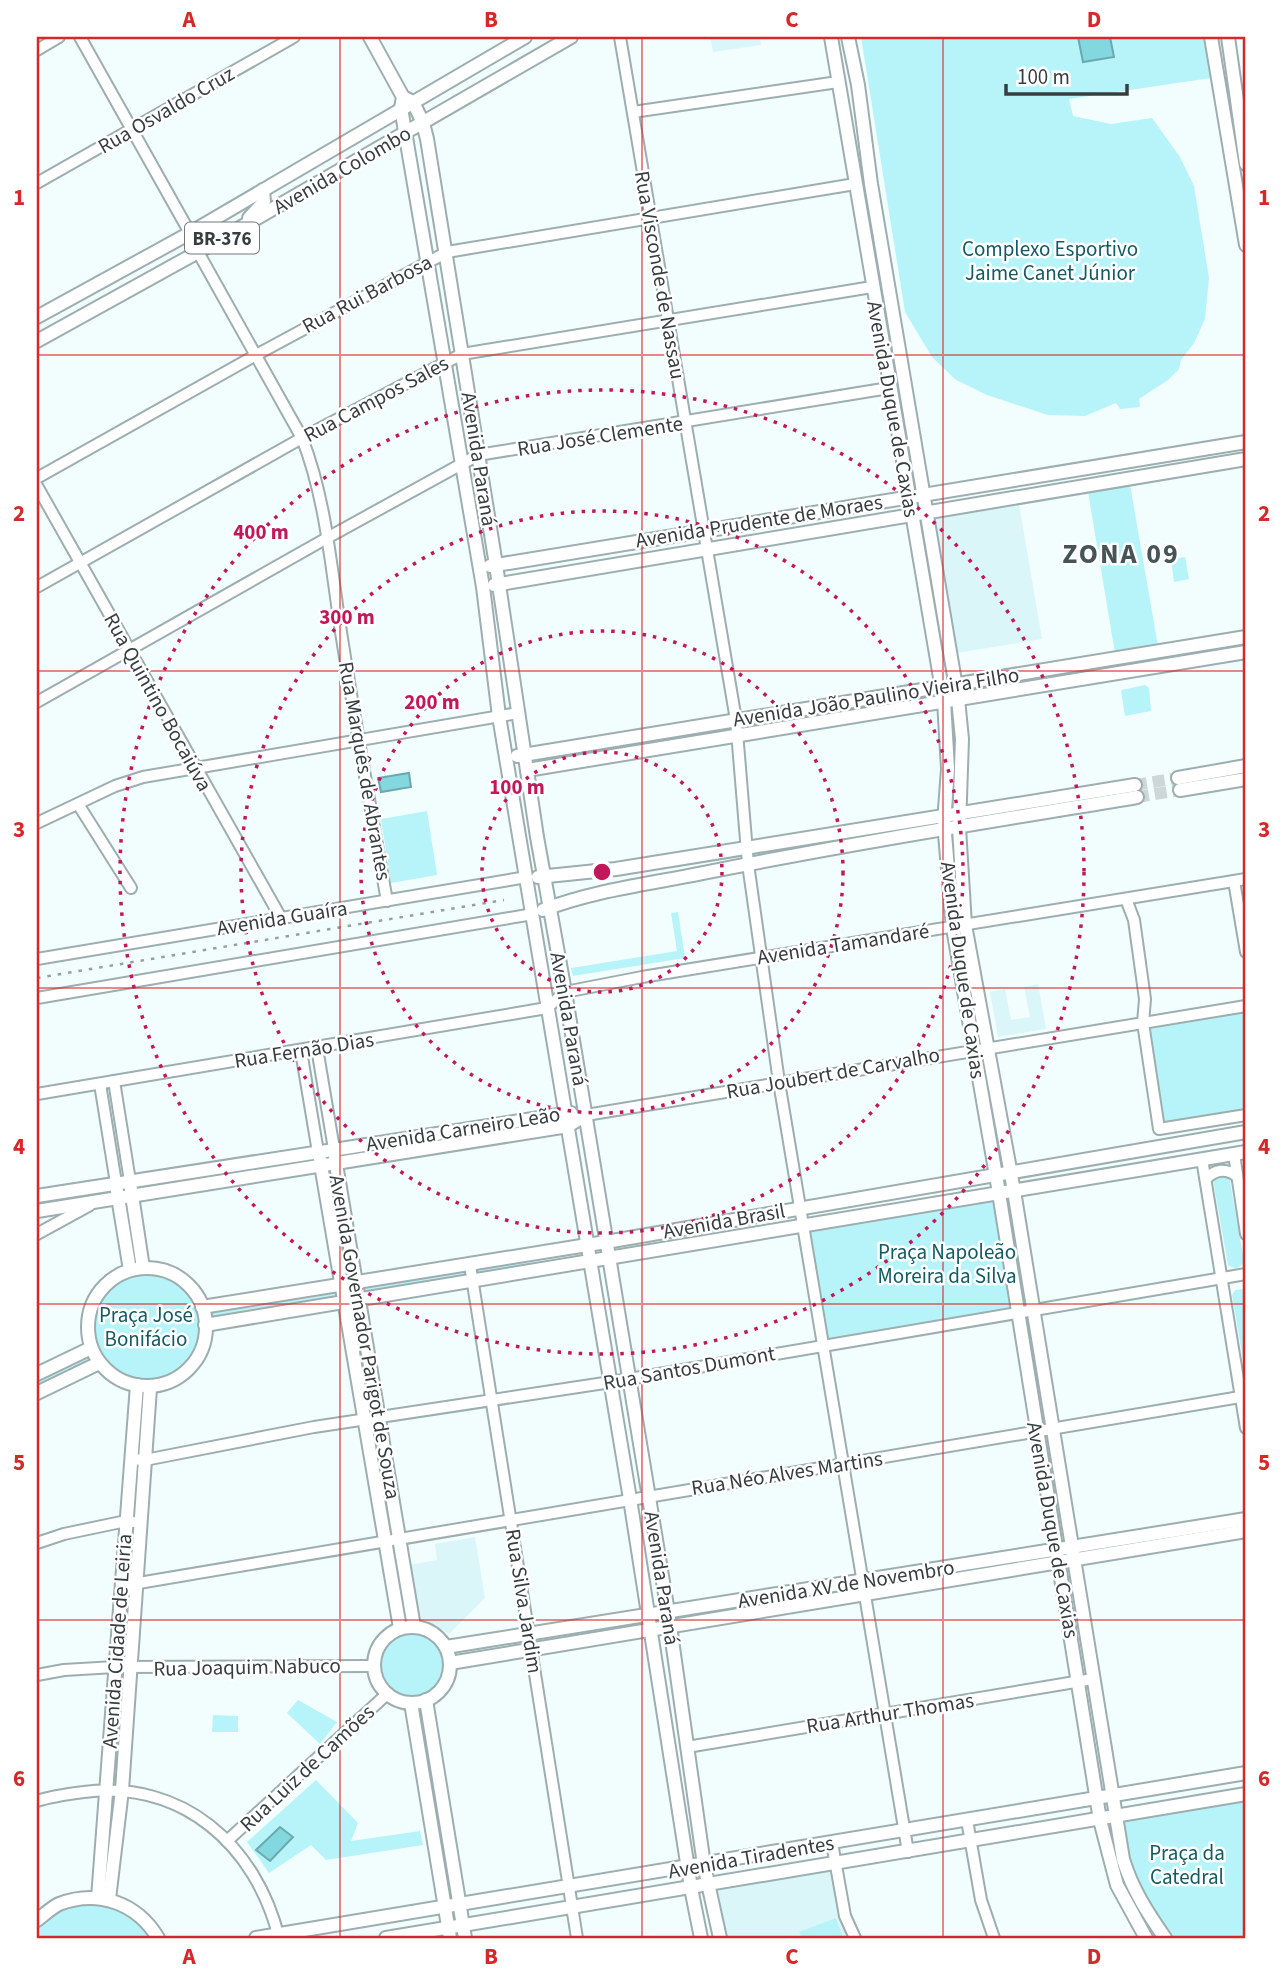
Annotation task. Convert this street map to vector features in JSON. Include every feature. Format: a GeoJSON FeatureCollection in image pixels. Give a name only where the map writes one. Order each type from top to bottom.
{"type":"FeatureCollection","features":[{"type":"Feature","properties":{"kind":"main road"},"geometry":{"type":"LineString","coordinates":[[370,37],[406,102]]}},
{"type":"Feature","properties":{"kind":"main road","name":"Avenida Colombo"},"geometry":{"type":"LineString","coordinates":[[37,317],[190,233],[406,102],[525,37]]}},
{"type":"Feature","properties":{"kind":"main road","name":"Avenida Colombo"},"geometry":{"type":"LineString","coordinates":[[37,341],[198,252],[571,37]]}},
{"type":"Feature","properties":{"kind":"main road","name":"Avenida Duque de Caxias"},"geometry":{"type":"LineString","coordinates":[[831,37],[942,686],[948,769],[945,823],[947,858],[959,926],[965,1001],[999,1193],[1100,1820],[1117,1885],[1146,1938]]}},
{"type":"Feature","properties":{"kind":"main road","name":"Avenida Duque de Caxias"},"geometry":{"type":"LineString","coordinates":[[848,37],[958,699],[962,739],[959,926],[973,972],[1011,1171],[1111,1796],[1130,1883],[1143,1908]]}},
{"type":"Feature","properties":{"kind":"main road"},"geometry":{"type":"LineString","coordinates":[[1211,37],[1242,197],[1246,244]]}},
{"type":"Feature","properties":{"kind":"main road"},"geometry":{"type":"LineString","coordinates":[[1228,37],[1242,119],[1246,164]]}},
{"type":"Feature","properties":{"kind":"main road"},"geometry":{"type":"LineString","coordinates":[[836,76],[849,76],[858,85]]}},
{"type":"Feature","properties":{"kind":"main road","name":"Avenida Paraná"},"geometry":{"type":"LineString","coordinates":[[406,102],[423,123],[446,252],[537,837],[579,1072],[668,1612],[704,1865],[720,1938]]}},
{"type":"Feature","properties":{"kind":"main road","name":"Avenida Paraná"},"geometry":{"type":"LineString","coordinates":[[406,102],[406,132],[480,567],[499,716],[644,1584],[687,1867],[701,1938]]}},
{"type":"Feature","properties":{"kind":"main road"},"geometry":{"type":"LineString","coordinates":[[410,154],[428,149]]}},
{"type":"Feature","properties":{"kind":"main road"},"geometry":{"type":"LineString","coordinates":[[239,228],[264,202],[263,190]]}},
{"type":"Feature","properties":{"kind":"main road"},"geometry":{"type":"LineString","coordinates":[[97,309],[93,294],[124,269]]}},
{"type":"Feature","properties":{"kind":"main road"},"geometry":{"type":"LineString","coordinates":[[54,331],[75,309],[72,298]]}},
{"type":"Feature","properties":{"kind":"main road"},"geometry":{"type":"LineString","coordinates":[[437,313],[458,333]]}},
{"type":"Feature","properties":{"kind":"main road"},"geometry":{"type":"LineString","coordinates":[[454,412],[468,387]]}},
{"type":"Feature","properties":{"kind":"main road","name":"Avenida Prudente de Moraes"},"geometry":{"type":"LineString","coordinates":[[480,567],[1246,442]]}},
{"type":"Feature","properties":{"kind":"main road","name":"Avenida Prudente de Moraes"},"geometry":{"type":"LineString","coordinates":[[483,587],[1246,459]]}},
{"type":"Feature","properties":{"kind":"main road"},"geometry":{"type":"LineString","coordinates":[[471,516],[491,536]]}},
{"type":"Feature","properties":{"kind":"main road","name":"Avenida João Paulino Vieira Filho"},"geometry":{"type":"LineString","coordinates":[[506,757],[1246,637]]}},
{"type":"Feature","properties":{"kind":"main road","name":"Avenida João Paulino Vieira Filho"},"geometry":{"type":"LineString","coordinates":[[527,770],[1246,652]]}},
{"type":"Feature","properties":{"kind":"main road"},"geometry":{"type":"LineString","coordinates":[[492,663],[513,685]]}},
{"type":"Feature","properties":{"kind":"main road"},"geometry":{"type":"LineString","coordinates":[[948,769],[962,739]]}},
{"type":"Feature","properties":{"kind":"main road"},"geometry":{"type":"LineString","coordinates":[[1246,766],[1179,784],[1246,779]]}},
{"type":"Feature","properties":{"kind":"main road"},"geometry":{"type":"LineString","coordinates":[[527,877],[616,869],[945,823],[1136,791]]}},
{"type":"Feature","properties":{"kind":"main road"},"geometry":{"type":"LineString","coordinates":[[518,821],[537,837]]}},
{"type":"Feature","properties":{"kind":"main road"},"geometry":{"type":"LineString","coordinates":[[533,914],[576,899],[629,887],[945,823]]}},
{"type":"Feature","properties":{"kind":"main road"},"geometry":{"type":"LineString","coordinates":[[947,858],[961,877]]}},
{"type":"Feature","properties":{"kind":"main road"},"geometry":{"type":"LineString","coordinates":[[541,963],[556,943]]}},
{"type":"Feature","properties":{"kind":"main road"},"geometry":{"type":"LineString","coordinates":[[965,1001],[973,972]]}},
{"type":"Feature","properties":{"kind":"main road"},"geometry":{"type":"LineString","coordinates":[[556,1053],[579,1072]]}},
{"type":"Feature","properties":{"kind":"main road"},"geometry":{"type":"LineString","coordinates":[[979,1085],[999,1111]]}},
{"type":"Feature","properties":{"kind":"main road","name":"Avenida Carneiro Leão"},"geometry":{"type":"LineString","coordinates":[[37,1196],[566,1112],[586,1115]]}},
{"type":"Feature","properties":{"kind":"main road","name":"Avenida Carneiro Leão"},"geometry":{"type":"LineString","coordinates":[[37,1211],[568,1126],[586,1115]]}},
{"type":"Feature","properties":{"kind":"main road","name":"Avenida Brasil"},"geometry":{"type":"LineString","coordinates":[[202,1307],[470,1265],[1246,1132]]}},
{"type":"Feature","properties":{"kind":"main road","name":"Avenida Governador Parigot de Souza"},"geometry":{"type":"LineString","coordinates":[[334,1149],[414,1627]]}},
{"type":"Feature","properties":{"kind":"main road","name":"Avenida Governador Parigot de Souza"},"geometry":{"type":"LineString","coordinates":[[318,1152],[400,1628]]}},
{"type":"Feature","properties":{"kind":"main road","name":"Avenida Brasil"},"geometry":{"type":"LineString","coordinates":[[205,1325],[1240,1153]]}},
{"type":"Feature","properties":{"kind":"main road"},"geometry":{"type":"LineString","coordinates":[[576,1178],[593,1157]]}},
{"type":"Feature","properties":{"kind":"main road"},"geometry":{"type":"LineString","coordinates":[[237,1164],[239,1178]]}},
{"type":"Feature","properties":{"kind":"main road"},"geometry":{"type":"LineString","coordinates":[[130,1181],[136,1269]]}},
{"type":"Feature","properties":{"kind":"main road"},"geometry":{"type":"LineString","coordinates":[[116,1183],[136,1269]]}},
{"type":"Feature","properties":{"kind":"main road"},"geometry":{"type":"LineString","coordinates":[[1010,1264],[1021,1236]]}},
{"type":"Feature","properties":{"kind":"main road"},"geometry":{"type":"LineString","coordinates":[[136,1269],[156,1269],[179,1278],[189,1286],[202,1307],[205,1325],[199,1353],[191,1365],[174,1378],[143,1386],[111,1374],[100,1363],[92,1348],[88,1329],[90,1310],[99,1293],[113,1279],[136,1269]]}},
{"type":"Feature","properties":{"kind":"main road"},"geometry":{"type":"LineString","coordinates":[[599,1315],[614,1284]]}},
{"type":"Feature","properties":{"kind":"main road"},"geometry":{"type":"LineString","coordinates":[[37,1374],[92,1348]]}},
{"type":"Feature","properties":{"kind":"main road"},"geometry":{"type":"LineString","coordinates":[[37,1394],[100,1363]]}},
{"type":"Feature","properties":{"kind":"main road"},"geometry":{"type":"LineString","coordinates":[[1026,1366],[1045,1385]]}},
{"type":"Feature","properties":{"kind":"main road","name":"Avenida Cidade de Leiria"},"geometry":{"type":"LineString","coordinates":[[103,1898],[121,1790],[135,1585],[131,1459],[143,1386]]}},
{"type":"Feature","properties":{"kind":"main road","name":"Avenida Cidade de Leiria"},"geometry":{"type":"LineString","coordinates":[[103,1898],[106,1789],[121,1586],[145,1460],[143,1386]]}},
{"type":"Feature","properties":{"kind":"main road"},"geometry":{"type":"LineString","coordinates":[[615,1410],[638,1430]]}},
{"type":"Feature","properties":{"kind":"main road"},"geometry":{"type":"LineString","coordinates":[[1048,1500],[1060,1475]]}},
{"type":"Feature","properties":{"kind":"main road","name":"Avenida XV de Novembro"},"geometry":{"type":"LineString","coordinates":[[446,1647],[1246,1519]]}},
{"type":"Feature","properties":{"kind":"main road","name":"Avenida XV de Novembro"},"geometry":{"type":"LineString","coordinates":[[450,1663],[1074,1562],[1246,1531]]}},
{"type":"Feature","properties":{"kind":"main road"},"geometry":{"type":"LineString","coordinates":[[644,1584],[659,1556]]}},
{"type":"Feature","properties":{"kind":"main road"},"geometry":{"type":"LineString","coordinates":[[1065,1596],[1083,1620]]}},
{"type":"Feature","properties":{"kind":"main road"},"geometry":{"type":"LineString","coordinates":[[414,1627],[433,1633],[446,1647],[450,1663],[447,1681],[435,1695],[426,1700],[401,1702],[387,1694],[377,1681],[373,1666],[376,1650],[381,1643],[400,1628],[414,1627]]}},
{"type":"Feature","properties":{"kind":"main road"},"geometry":{"type":"LineString","coordinates":[[426,1700],[464,1932]]}},
{"type":"Feature","properties":{"kind":"main road"},"geometry":{"type":"LineString","coordinates":[[411,1703],[449,1933]]}},
{"type":"Feature","properties":{"kind":"main road"},"geometry":{"type":"LineString","coordinates":[[1090,1748],[1100,1723]]}},
{"type":"Feature","properties":{"kind":"main road"},"geometry":{"type":"LineString","coordinates":[[666,1737],[689,1762]]}},
{"type":"Feature","properties":{"kind":"main road","name":"Avenida Tiradentes"},"geometry":{"type":"LineString","coordinates":[[256,1938],[1246,1773]]}},
{"type":"Feature","properties":{"kind":"main road"},"geometry":{"type":"LineString","coordinates":[[677,1804],[692,1782]]}},
{"type":"Feature","properties":{"kind":"main road","name":"Avenida Tiradentes"},"geometry":{"type":"LineString","coordinates":[[386,1938],[464,1932],[572,1908],[1246,1794]]}},
{"type":"Feature","properties":{"kind":"main road"},"geometry":{"type":"LineString","coordinates":[[1117,1885],[1143,1908],[1165,1938]]}},
{"type":"Feature","properties":{"kind":"main road"},"geometry":{"type":"LineString","coordinates":[[37,1920],[57,1905],[82,1898],[103,1898],[136,1912],[158,1938]]}},
{"type":"Feature","properties":{"kind":"street"},"geometry":{"type":"LineString","coordinates":[[37,50],[59,37]]}},
{"type":"Feature","properties":{"kind":"street"},"geometry":{"type":"LineString","coordinates":[[80,37],[190,233]]}},
{"type":"Feature","properties":{"kind":"street","name":"Rua Osvaldo Cruz"},"geometry":{"type":"LineString","coordinates":[[37,183],[294,37]]}},
{"type":"Feature","properties":{"kind":"street","name":"Rua Visconde de Nassau"},"geometry":{"type":"LineString","coordinates":[[620,37],[736,720],[748,864],[760,957],[802,1226],[908,1852]]}},
{"type":"Feature","properties":{"kind":"street"},"geometry":{"type":"LineString","coordinates":[[633,112],[836,76]]}},
{"type":"Feature","properties":{"kind":"street","name":"Rua Rui Barbosa"},"geometry":{"type":"LineString","coordinates":[[37,478],[446,252],[855,184]]}},
{"type":"Feature","properties":{"kind":"street","name":"Rua Marquês de Abrantes"},"geometry":{"type":"LineString","coordinates":[[198,252],[302,438],[310,459],[327,538],[387,901]]}},
{"type":"Feature","properties":{"kind":"street","name":"Rua Campos Sales"},"geometry":{"type":"LineString","coordinates":[[37,587],[302,438],[462,354],[872,287]]}},
{"type":"Feature","properties":{"kind":"street","name":"Rua José Clemente"},"geometry":{"type":"LineString","coordinates":[[37,702],[478,455],[890,388]]}},
{"type":"Feature","properties":{"kind":"street","name":"Rua Quintino Bocaiúva"},"geometry":{"type":"LineString","coordinates":[[37,486],[281,918]]}},
{"type":"Feature","properties":{"kind":"street"},"geometry":{"type":"LineString","coordinates":[[37,824],[128,781],[358,738],[517,713]]}},
{"type":"Feature","properties":{"kind":"street"},"geometry":{"type":"LineString","coordinates":[[78,804],[131,888]]}},
{"type":"Feature","properties":{"kind":"street","name":"Avenida Guaíra"},"geometry":{"type":"LineString","coordinates":[[37,959],[527,877]]}},
{"type":"Feature","properties":{"kind":"street","name":"Avenida Tamandaré"},"geometry":{"type":"LineString","coordinates":[[565,992],[760,957],[1246,879]]}},
{"type":"Feature","properties":{"kind":"street"},"geometry":{"type":"LineString","coordinates":[[1234,881],[1246,952]]}},
{"type":"Feature","properties":{"kind":"street"},"geometry":{"type":"LineString","coordinates":[[1126,899],[1134,920],[1145,999],[1143,1023],[1159,1129],[1246,1115]]}},
{"type":"Feature","properties":{"kind":"street"},"geometry":{"type":"LineString","coordinates":[[37,998],[533,914]]}},
{"type":"Feature","properties":{"kind":"street"},"geometry":{"type":"LineString","coordinates":[[547,1009],[565,992]]}},
{"type":"Feature","properties":{"kind":"street","name":"Rua Joubert de Carvalho"},"geometry":{"type":"LineString","coordinates":[[586,1115],[1246,1006]]}},
{"type":"Feature","properties":{"kind":"street","name":"Rua Fernão Dias"},"geometry":{"type":"LineString","coordinates":[[37,1094],[547,1009]]}},
{"type":"Feature","properties":{"kind":"street","name":"Avenida Governador Parigot de Souza"},"geometry":{"type":"LineString","coordinates":[[317,1048],[334,1149]]}},
{"type":"Feature","properties":{"kind":"street","name":"Avenida Governador Parigot de Souza"},"geometry":{"type":"LineString","coordinates":[[301,1051],[318,1152]]}},
{"type":"Feature","properties":{"kind":"street"},"geometry":{"type":"LineString","coordinates":[[114,1081],[130,1181]]}},
{"type":"Feature","properties":{"kind":"street"},"geometry":{"type":"LineString","coordinates":[[100,1084],[116,1183]]}},
{"type":"Feature","properties":{"kind":"street"},"geometry":{"type":"LineString","coordinates":[[1240,1153],[1237,1175],[1246,1234]]}},
{"type":"Feature","properties":{"kind":"street"},"geometry":{"type":"LineString","coordinates":[[1202,1159],[1244,1397],[1246,1428]]}},
{"type":"Feature","properties":{"kind":"street"},"geometry":{"type":"LineString","coordinates":[[1206,1180],[1210,1174],[1219,1170],[1230,1170],[1237,1175]]}},
{"type":"Feature","properties":{"kind":"street"},"geometry":{"type":"LineString","coordinates":[[37,1234],[97,1201]]}},
{"type":"Feature","properties":{"kind":"street","name":"Rua Silva Jardim"},"geometry":{"type":"LineString","coordinates":[[470,1265],[577,1938]]}},
{"type":"Feature","properties":{"kind":"street","name":"Rua Santos Dumont"},"geometry":{"type":"LineString","coordinates":[[131,1459],[145,1460],[314,1427],[611,1382],[1246,1275]]}},
{"type":"Feature","properties":{"kind":"street","name":"Rua Néo Alves Martins"},"geometry":{"type":"LineString","coordinates":[[121,1586],[1244,1397]]}},
{"type":"Feature","properties":{"kind":"street"},"geometry":{"type":"LineString","coordinates":[[37,1543],[64,1534],[133,1522]]}},
{"type":"Feature","properties":{"kind":"street","name":"Rua Joaquim Nabuco"},"geometry":{"type":"LineString","coordinates":[[37,1675],[64,1670],[115,1667],[373,1666]]}},
{"type":"Feature","properties":{"kind":"street","name":"Rua Arthur Thomas"},"geometry":{"type":"LineString","coordinates":[[687,1747],[1093,1679]]}},
{"type":"Feature","properties":{"kind":"street","name":"Rua Luiz de Camões"},"geometry":{"type":"LineString","coordinates":[[227,1842],[387,1694]]}},
{"type":"Feature","properties":{"kind":"street"},"geometry":{"type":"LineString","coordinates":[[37,1801],[106,1789],[159,1798],[185,1809],[215,1830],[247,1863],[260,1884],[278,1936]]}},
{"type":"Feature","properties":{"kind":"street"},"geometry":{"type":"LineString","coordinates":[[967,1820],[981,1900],[994,1938]]}},
{"type":"Feature","properties":{"kind":"street"},"geometry":{"type":"LineString","coordinates":[[832,1843],[845,1916],[855,1938]]}},
{"type":"Feature","properties":{"kind":"shaded area"},"geometry":{"type":"Polygon","coordinates":[[[710,37],[760,37],[761,45],[713,52],[710,37]]]}},
{"type":"Feature","properties":{"kind":"shaded area"},"geometry":{"type":"Polygon","coordinates":[[[1078,37],[1110,37],[1114,57],[1083,62],[1078,37]]]}},
{"type":"Feature","properties":{"kind":"shaded area"},"geometry":{"type":"Polygon","coordinates":[[[1018,498],[1042,639],[950,654],[927,513],[1018,498]]]}},
{"type":"Feature","properties":{"kind":"shaded area"},"geometry":{"type":"Polygon","coordinates":[[[409,773],[411,787],[381,792],[378,778],[409,773]]]}},
{"type":"Feature","properties":{"kind":"shaded area"},"geometry":{"type":"Polygon","coordinates":[[[1038,984],[1046,1029],[998,1037],[990,992],[1005,989],[1011,1020],[1030,1017],[1024,987],[1038,984]]]}},
{"type":"Feature","properties":{"kind":"shaded area"},"geometry":{"type":"Polygon","coordinates":[[[475,1537],[485,1598],[449,1634],[433,1624],[417,1619],[408,1565],[437,1560],[435,1544],[475,1537]]]}},
{"type":"Feature","properties":{"kind":"shaded area"},"geometry":{"type":"Polygon","coordinates":[[[280,1827],[293,1837],[270,1861],[256,1850],[280,1827]]]}},
{"type":"Feature","properties":{"kind":"shaded area"},"geometry":{"type":"Polygon","coordinates":[[[835,1864],[855,1938],[720,1938],[708,1885],[835,1864]]]}},
{"type":"Feature","properties":{"kind":"green space","name":"Complexo Esportivo Jaime Canet Júnior"},"geometry":{"type":"Polygon","coordinates":[[[861,37],[1203,37],[1211,78],[1069,99],[1073,116],[1111,124],[1152,118],[1180,157],[1194,186],[1209,278],[1205,319],[1194,343],[1181,360],[1179,369],[1168,380],[1139,399],[1140,407],[1120,409],[1116,403],[1085,416],[1048,415],[987,395],[956,380],[932,357],[905,312],[861,37]]]}},
{"type":"Feature","properties":{"kind":"green space"},"geometry":{"type":"Polygon","coordinates":[[[1129,479],[1159,652],[1116,659],[1087,486],[1129,479]]]}},
{"type":"Feature","properties":{"kind":"green space"},"geometry":{"type":"Polygon","coordinates":[[[1185,557],[1189,579],[1174,582],[1171,559],[1185,557]]]}},
{"type":"Feature","properties":{"kind":"green space"},"geometry":{"type":"Polygon","coordinates":[[[1145,685],[1149,688],[1151,711],[1125,716],[1121,690],[1145,685]]]}},
{"type":"Feature","properties":{"kind":"green space"},"geometry":{"type":"Polygon","coordinates":[[[427,811],[437,875],[391,883],[381,819],[427,811]]]}},
{"type":"Feature","properties":{"kind":"green space"},"geometry":{"type":"Polygon","coordinates":[[[678,912],[685,958],[573,976],[571,968],[677,951],[671,913],[678,912]]]}},
{"type":"Feature","properties":{"kind":"green space"},"geometry":{"type":"Polygon","coordinates":[[[1246,1006],[1246,1115],[1159,1129],[1143,1023],[1246,1006]]]}},
{"type":"Feature","properties":{"kind":"green space"},"geometry":{"type":"Polygon","coordinates":[[[1217,1175],[1229,1176],[1244,1261],[1236,1269],[1228,1265],[1213,1180],[1217,1175]]]}},
{"type":"Feature","properties":{"kind":"green space","name":"Praça Napoleão Moreira da Silva"},"geometry":{"type":"Polygon","coordinates":[[[999,1193],[1018,1313],[823,1346],[802,1226],[999,1193]]]}},
{"type":"Feature","properties":{"kind":"green space"},"geometry":{"type":"Polygon","coordinates":[[[589,1257],[358,1296],[357,1287],[471,1268],[589,1257]]]}},
{"type":"Feature","properties":{"kind":"green space","name":"Praça José Bonifácio"},"geometry":{"type":"Polygon","coordinates":[[[143,1268],[164,1271],[180,1280],[193,1293],[204,1311],[342,1289],[344,1299],[206,1322],[202,1344],[193,1362],[181,1375],[167,1383],[151,1386],[133,1383],[116,1375],[98,1361],[37,1390],[37,1379],[91,1348],[89,1333],[92,1307],[105,1286],[115,1278],[143,1268]]]}},
{"type":"Feature","properties":{"kind":"green space"},"geometry":{"type":"Polygon","coordinates":[[[1244,1289],[1246,1377],[1232,1295],[1235,1290],[1244,1289]]]}},
{"type":"Feature","properties":{"kind":"green space"},"geometry":{"type":"Polygon","coordinates":[[[412,1627],[427,1630],[439,1638],[447,1650],[450,1665],[447,1680],[439,1692],[427,1700],[412,1703],[397,1700],[385,1692],[377,1680],[374,1665],[377,1650],[385,1638],[397,1630],[412,1627]]]}},
{"type":"Feature","properties":{"kind":"green space"},"geometry":{"type":"Polygon","coordinates":[[[298,1700],[337,1722],[320,1744],[287,1713],[298,1700]]]}},
{"type":"Feature","properties":{"kind":"green space"},"geometry":{"type":"Polygon","coordinates":[[[213,1715],[238,1716],[238,1732],[212,1732],[213,1715]]]}},
{"type":"Feature","properties":{"kind":"green space"},"geometry":{"type":"Polygon","coordinates":[[[316,1780],[358,1823],[351,1841],[420,1831],[423,1845],[326,1860],[311,1845],[269,1873],[247,1842],[316,1780]]]}},
{"type":"Feature","properties":{"kind":"green space","name":"Praça da Catedral"},"geometry":{"type":"Polygon","coordinates":[[[1246,1799],[1246,1938],[1165,1938],[1143,1908],[1115,1817],[1246,1799]]]}},
{"type":"Feature","properties":{"kind":"green space"},"geometry":{"type":"Polygon","coordinates":[[[109,1899],[158,1938],[37,1938],[37,1920],[57,1905],[109,1899]]]}},
{"type":"Feature","properties":{"kind":"green space"},"geometry":{"type":"Polygon","coordinates":[[[836,1918],[843,1938],[802,1938],[799,1932],[836,1918]]]}},
{"type":"Feature","properties":{"kind":"tunnel"},"geometry":{"type":"LineString","coordinates":[[1135,785],[1178,778]]}},
{"type":"Feature","properties":{"kind":"tunnel"},"geometry":{"type":"LineString","coordinates":[[1137,797],[1180,790]]}},
{"type":"Feature","properties":{"kind":"railway"},"geometry":{"type":"LineString","coordinates":[[37,978],[504,900]]}},
{"type":"Feature","properties":{"kind":"district","name":"ZONA 09"},"geometry":{"type":"Point","coordinates":[1121,553]}}]}
